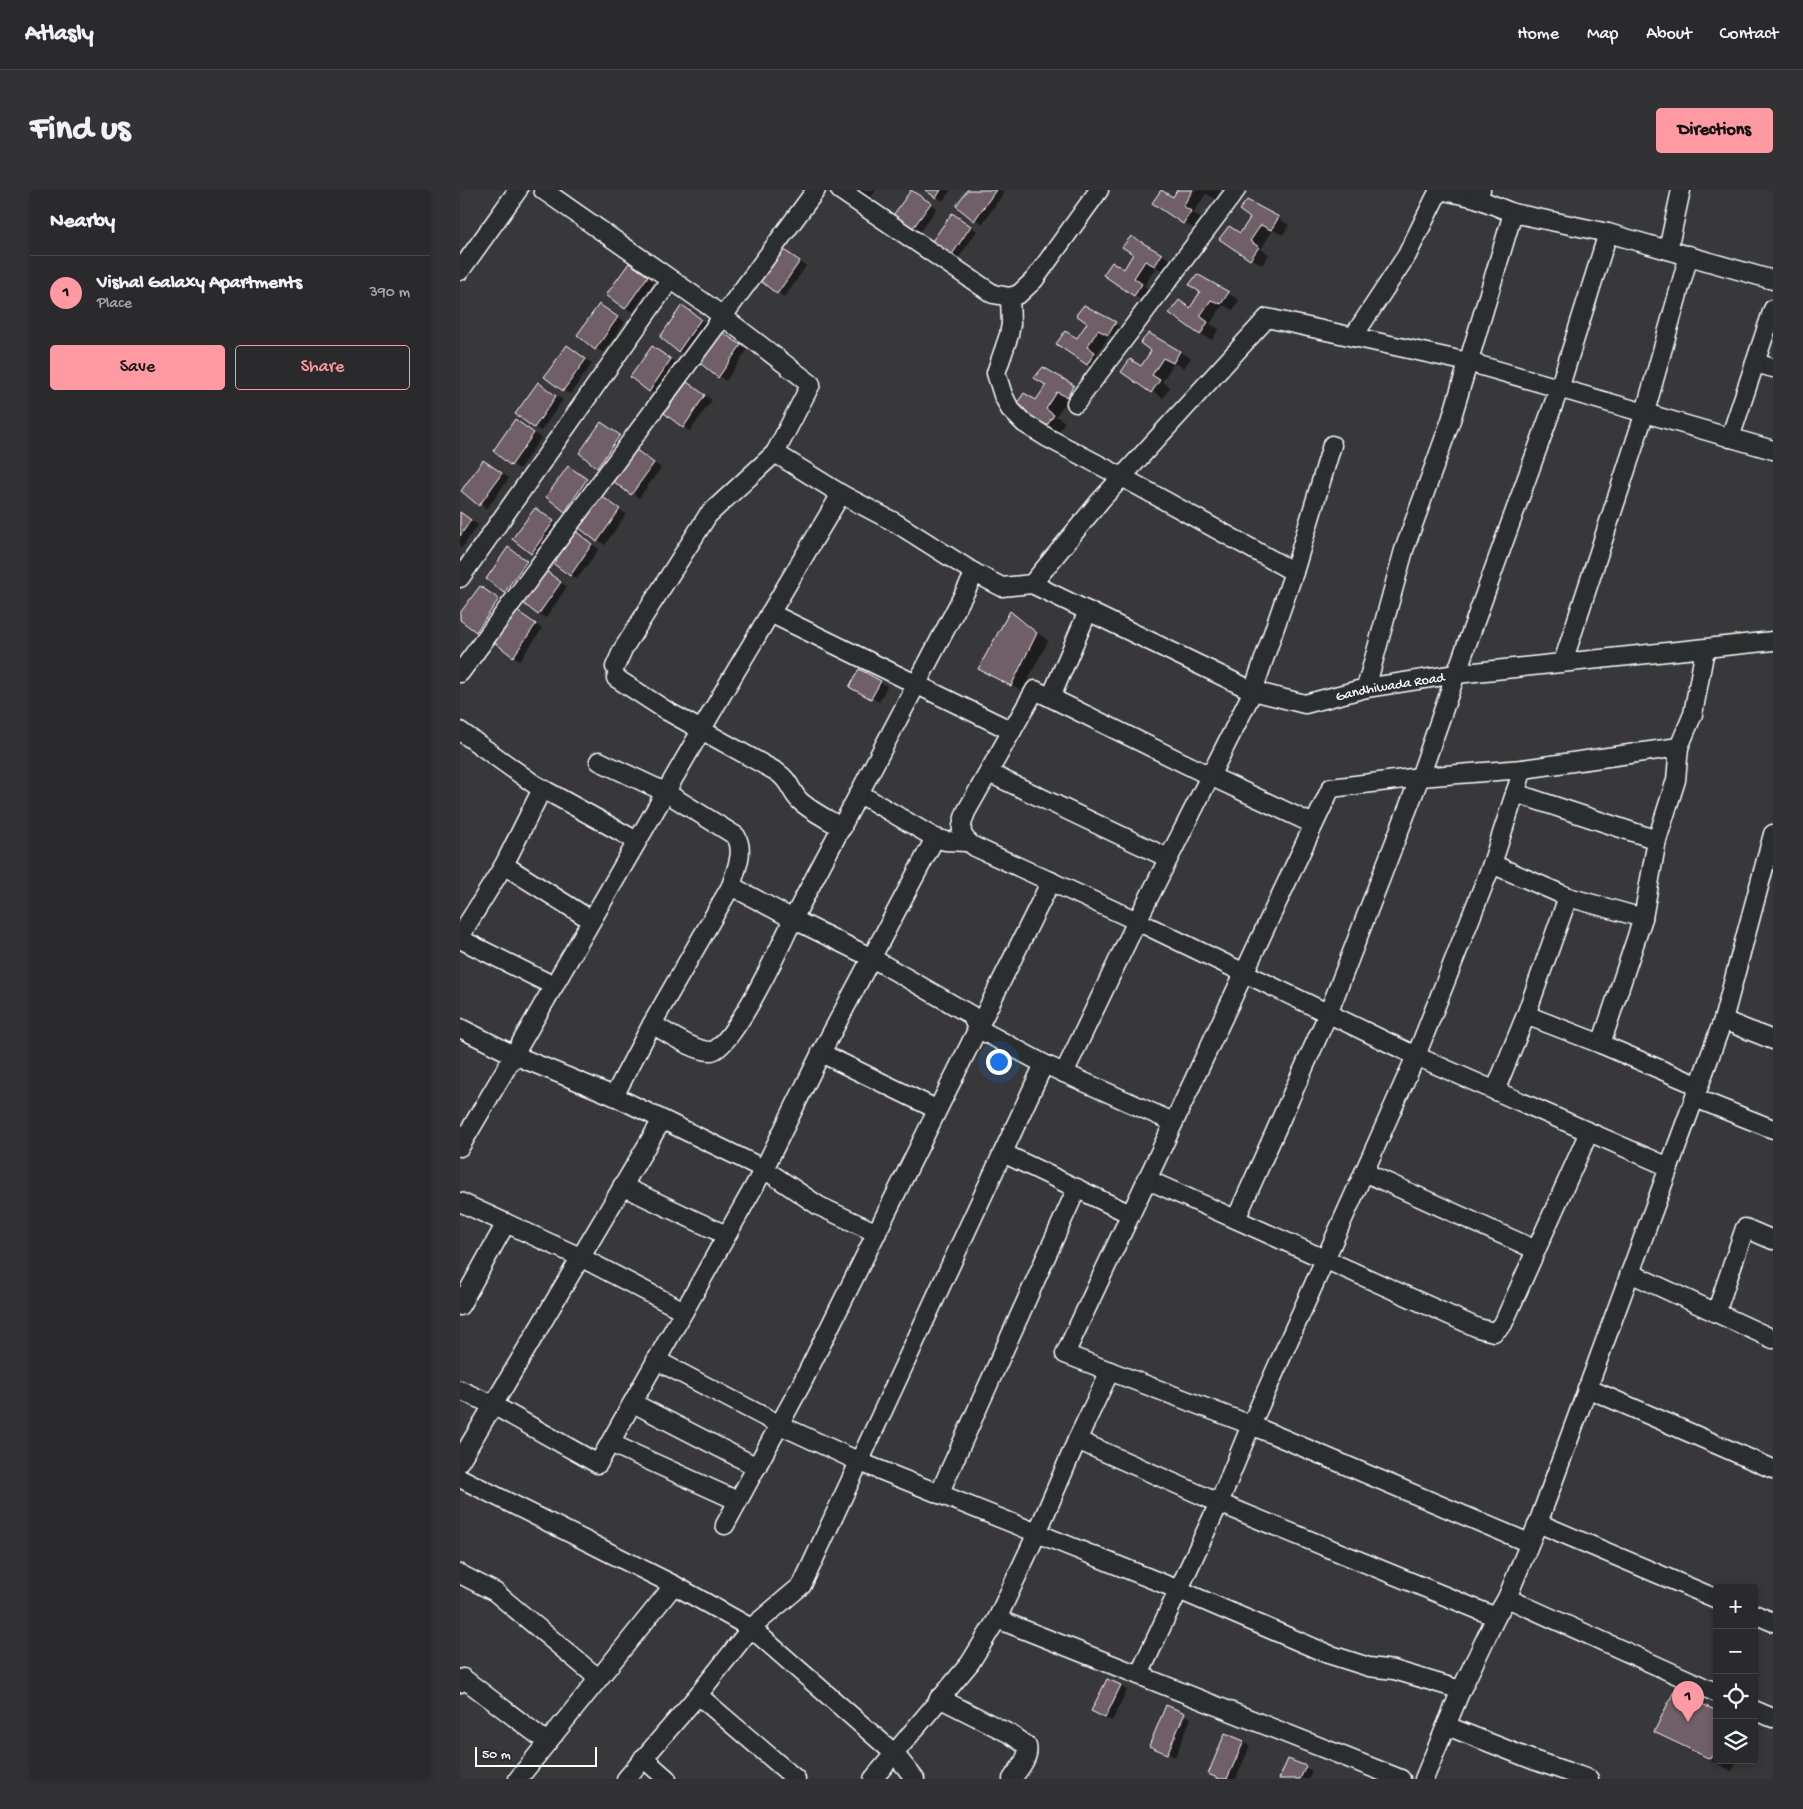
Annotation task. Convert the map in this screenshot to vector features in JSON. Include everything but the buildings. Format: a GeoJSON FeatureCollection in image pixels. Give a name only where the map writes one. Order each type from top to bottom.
{"type":"FeatureCollection","features":[{"type":"Feature","properties":{"kind":"street"},"geometry":{"type":"LineString","coordinates":[[460,271],[518,190]]}},
{"type":"Feature","properties":{"kind":"street"},"geometry":{"type":"LineString","coordinates":[[543,190],[722,316],[810,384],[774,453],[708,516],[623,649],[615,673],[667,711],[786,778],[792,791],[802,802],[842,828]]}},
{"type":"Feature","properties":{"kind":"street"},"geometry":{"type":"LineString","coordinates":[[460,673],[816,190]]}},
{"type":"Feature","properties":{"kind":"street"},"geometry":{"type":"LineString","coordinates":[[840,190],[994,294],[1010,297],[1019,294],[1034,280],[1099,190]]}},
{"type":"Feature","properties":{"kind":"street"},"geometry":{"type":"LineString","coordinates":[[1076,403],[1236,190]]}},
{"type":"Feature","properties":{"kind":"street"},"geometry":{"type":"LineString","coordinates":[[1353,337],[1407,255],[1440,190],[1478,194],[1512,212],[1608,233],[1773,280]]}},
{"type":"Feature","properties":{"kind":"street"},"geometry":{"type":"LineString","coordinates":[[1668,250],[1681,190]]}},
{"type":"Feature","properties":{"kind":"street"},"geometry":{"type":"LineString","coordinates":[[1366,688],[1404,550],[1450,420],[1512,212]]}},
{"type":"Feature","properties":{"kind":"street"},"geometry":{"type":"LineString","coordinates":[[1236,1219],[1328,1014],[1420,777],[1559,389],[1608,233]]}},
{"type":"Feature","properties":{"kind":"street"},"geometry":{"type":"LineString","coordinates":[[1562,662],[1645,412],[1689,255]]}},
{"type":"Feature","properties":{"kind":"street"},"geometry":{"type":"LineString","coordinates":[[460,578],[670,280]]}},
{"type":"Feature","properties":{"kind":"street"},"geometry":{"type":"LineString","coordinates":[[1010,297],[1011,324],[1009,335],[996,373],[1010,409],[1024,423],[1048,438],[1294,572]]}},
{"type":"Feature","properties":{"kind":"street"},"geometry":{"type":"LineString","coordinates":[[1730,438],[1773,310]]}},
{"type":"Feature","properties":{"kind":"street"},"geometry":{"type":"LineString","coordinates":[[774,453],[841,494],[896,523],[975,573],[1002,587],[1032,584],[1100,501],[1267,318],[1468,362],[1773,450]]}},
{"type":"Feature","properties":{"kind":"street"},"geometry":{"type":"LineString","coordinates":[[1755,362],[1773,368]]}},
{"type":"Feature","properties":{"kind":"street"},"geometry":{"type":"LineString","coordinates":[[1064,1073],[1168,858],[1253,690],[1294,572],[1332,445]]}},
{"type":"Feature","properties":{"kind":"street"},"geometry":{"type":"LineString","coordinates":[[460,1147],[465,1128],[514,1055],[636,841],[841,494]]}},
{"type":"Feature","properties":{"kind":"street"},"geometry":{"type":"LineString","coordinates":[[652,1024],[701,1050],[710,1052],[717,1050],[723,1045],[736,1027],[764,980],[793,919],[975,573]]}},
{"type":"Feature","properties":{"kind":"street","name":"Gandhiwada Road"},"geometry":{"type":"LineString","coordinates":[[1032,584],[1253,690],[1305,704],[1366,688],[1456,674],[1773,641]]}},
{"type":"Feature","properties":{"kind":"street"},"geometry":{"type":"LineString","coordinates":[[1051,698],[1088,612]]}},
{"type":"Feature","properties":{"kind":"street"},"geometry":{"type":"LineString","coordinates":[[770,613],[1012,732]]}},
{"type":"Feature","properties":{"kind":"street"},"geometry":{"type":"LineString","coordinates":[[1601,1044],[1643,918],[1657,840],[1676,780],[1678,747],[1693,714],[1705,649]]}},
{"type":"Feature","properties":{"kind":"street"},"geometry":{"type":"LineString","coordinates":[[966,842],[961,832],[966,812],[990,773],[1035,690],[1313,824]]}},
{"type":"Feature","properties":{"kind":"street"},"geometry":{"type":"LineString","coordinates":[[460,731],[542,789],[636,841]]}},
{"type":"Feature","properties":{"kind":"street"},"geometry":{"type":"LineString","coordinates":[[1529,1543],[1251,1425],[1065,1354],[1330,788],[1420,777],[1523,769],[1678,747]]}},
{"type":"Feature","properties":{"kind":"street"},"geometry":{"type":"LineString","coordinates":[[599,761],[665,792],[736,836],[741,844],[741,851],[731,886],[652,1024],[614,1096]]}},
{"type":"Feature","properties":{"kind":"street"},"geometry":{"type":"LineString","coordinates":[[1139,1675],[1219,1503],[1251,1425],[1416,1056],[1492,864],[1523,769]]}},
{"type":"Feature","properties":{"kind":"street"},"geometry":{"type":"LineString","coordinates":[[990,773],[1168,858]]}},
{"type":"Feature","properties":{"kind":"street"},"geometry":{"type":"LineString","coordinates":[[542,789],[504,865],[460,937],[554,986]]}},
{"type":"Feature","properties":{"kind":"street"},"geometry":{"type":"LineString","coordinates":[[1515,793],[1657,840]]}},
{"type":"Feature","properties":{"kind":"street"},"geometry":{"type":"LineString","coordinates":[[860,794],[935,838],[946,841],[966,842],[1137,921],[1416,1056],[1669,1167]]}},
{"type":"Feature","properties":{"kind":"street"},"geometry":{"type":"LineString","coordinates":[[1424,1779],[1461,1690],[1507,1598],[1538,1523],[1724,1020],[1773,834]]}},
{"type":"Feature","properties":{"kind":"street"},"geometry":{"type":"LineString","coordinates":[[460,1390],[493,1405],[598,1464],[764,1169],[821,1053],[935,838]]}},
{"type":"Feature","properties":{"kind":"street"},"geometry":{"type":"LineString","coordinates":[[1492,864],[1568,897],[1643,918]]}},
{"type":"Feature","properties":{"kind":"street"},"geometry":{"type":"LineString","coordinates":[[504,865],[591,920]]}},
{"type":"Feature","properties":{"kind":"street"},"geometry":{"type":"LineString","coordinates":[[725,1525],[780,1425],[1051,881]]}},
{"type":"Feature","properties":{"kind":"street"},"geometry":{"type":"LineString","coordinates":[[731,886],[872,958],[971,1015],[977,1028],[1044,1064],[1173,1122]]}},
{"type":"Feature","properties":{"kind":"street"},"geometry":{"type":"LineString","coordinates":[[1495,1091],[1526,1015],[1568,897]]}},
{"type":"Feature","properties":{"kind":"street"},"geometry":{"type":"LineString","coordinates":[[1526,1015],[1601,1044],[1773,1129]]}},
{"type":"Feature","properties":{"kind":"street"},"geometry":{"type":"LineString","coordinates":[[1724,1020],[1773,1040]]}},
{"type":"Feature","properties":{"kind":"street"},"geometry":{"type":"LineString","coordinates":[[460,1028],[514,1055],[614,1096],[764,1169],[819,1206],[877,1233]]}},
{"type":"Feature","properties":{"kind":"street"},"geometry":{"type":"LineString","coordinates":[[821,1053],[936,1109]]}},
{"type":"Feature","properties":{"kind":"street"},"geometry":{"type":"LineString","coordinates":[[626,1779],[698,1695],[751,1628],[802,1585],[1044,1064]]}},
{"type":"Feature","properties":{"kind":"street"},"geometry":{"type":"LineString","coordinates":[[460,1461],[662,1120]]}},
{"type":"Feature","properties":{"kind":"street"},"geometry":{"type":"LineString","coordinates":[[1146,1179],[1478,1328],[1494,1332],[1499,1330],[1503,1324],[1589,1132]]}},
{"type":"Feature","properties":{"kind":"street"},"geometry":{"type":"LineString","coordinates":[[1003,1153],[1130,1214]]}},
{"type":"Feature","properties":{"kind":"street"},"geometry":{"type":"LineString","coordinates":[[1364,1172],[1536,1250]]}},
{"type":"Feature","properties":{"kind":"street"},"geometry":{"type":"LineString","coordinates":[[622,1186],[726,1235]]}},
{"type":"Feature","properties":{"kind":"street"},"geometry":{"type":"LineString","coordinates":[[939,1494],[1077,1188]]}},
{"type":"Feature","properties":{"kind":"street"},"geometry":{"type":"LineString","coordinates":[[460,1202],[580,1257],[684,1311]]}},
{"type":"Feature","properties":{"kind":"street"},"geometry":{"type":"LineString","coordinates":[[460,1306],[506,1223]]}},
{"type":"Feature","properties":{"kind":"street"},"geometry":{"type":"LineString","coordinates":[[1716,1313],[1745,1228],[1773,1240]]}},
{"type":"Feature","properties":{"kind":"street"},"geometry":{"type":"LineString","coordinates":[[1630,1273],[1773,1339]]}},
{"type":"Feature","properties":{"kind":"street"},"geometry":{"type":"LineString","coordinates":[[656,1360],[780,1425],[860,1462],[1179,1590],[1328,1654],[1369,1667],[1394,1670],[1461,1690]]}},
{"type":"Feature","properties":{"kind":"street"},"geometry":{"type":"LineString","coordinates":[[873,1779],[970,1663],[997,1619],[1110,1371]]}},
{"type":"Feature","properties":{"kind":"street"},"geometry":{"type":"LineString","coordinates":[[1587,1388],[1773,1469]]}},
{"type":"Feature","properties":{"kind":"street"},"geometry":{"type":"LineString","coordinates":[[633,1403],[758,1467]]}},
{"type":"Feature","properties":{"kind":"street"},"geometry":{"type":"LineString","coordinates":[[1077,1440],[1219,1503],[1496,1617]]}},
{"type":"Feature","properties":{"kind":"street"},"geometry":{"type":"LineString","coordinates":[[610,1443],[738,1501]]}},
{"type":"Feature","properties":{"kind":"street"},"geometry":{"type":"LineString","coordinates":[[460,1478],[674,1585],[751,1628],[895,1754],[915,1779]]}},
{"type":"Feature","properties":{"kind":"street"},"geometry":{"type":"LineString","coordinates":[[1538,1523],[1713,1596]]}},
{"type":"Feature","properties":{"kind":"street"},"geometry":{"type":"LineString","coordinates":[[460,1574],[495,1592],[598,1678]]}},
{"type":"Feature","properties":{"kind":"street"},"geometry":{"type":"LineString","coordinates":[[518,1779],[674,1585]]}},
{"type":"Feature","properties":{"kind":"street"},"geometry":{"type":"LineString","coordinates":[[1507,1598],[1713,1692]]}},
{"type":"Feature","properties":{"kind":"street"},"geometry":{"type":"LineString","coordinates":[[1758,1616],[1773,1622]]}},
{"type":"Feature","properties":{"kind":"street"},"geometry":{"type":"LineString","coordinates":[[997,1619],[1401,1779]]}},
{"type":"Feature","properties":{"kind":"street"},"geometry":{"type":"LineString","coordinates":[[461,1679],[547,1742]]}},
{"type":"Feature","properties":{"kind":"street"},"geometry":{"type":"LineString","coordinates":[[698,1695],[796,1779]]}},
{"type":"Feature","properties":{"kind":"street"},"geometry":{"type":"LineString","coordinates":[[939,1698],[1010,1734],[1027,1746],[1028,1752],[1024,1762],[1012,1779]]}},
{"type":"Feature","properties":{"kind":"street"},"geometry":{"type":"LineString","coordinates":[[1758,1712],[1773,1718]]}},
{"type":"Feature","properties":{"kind":"street"},"geometry":{"type":"LineString","coordinates":[[1447,1726],[1533,1760],[1589,1779]]}},
{"type":"Feature","properties":{"kind":"street"},"geometry":{"type":"LineString","coordinates":[[643,1758],[667,1779]]}},
{"type":"Feature","properties":{"kind":"place","name":"Vishal Galaxy Apartments"},"geometry":{"type":"Point","coordinates":[1688,1722]}}]}
